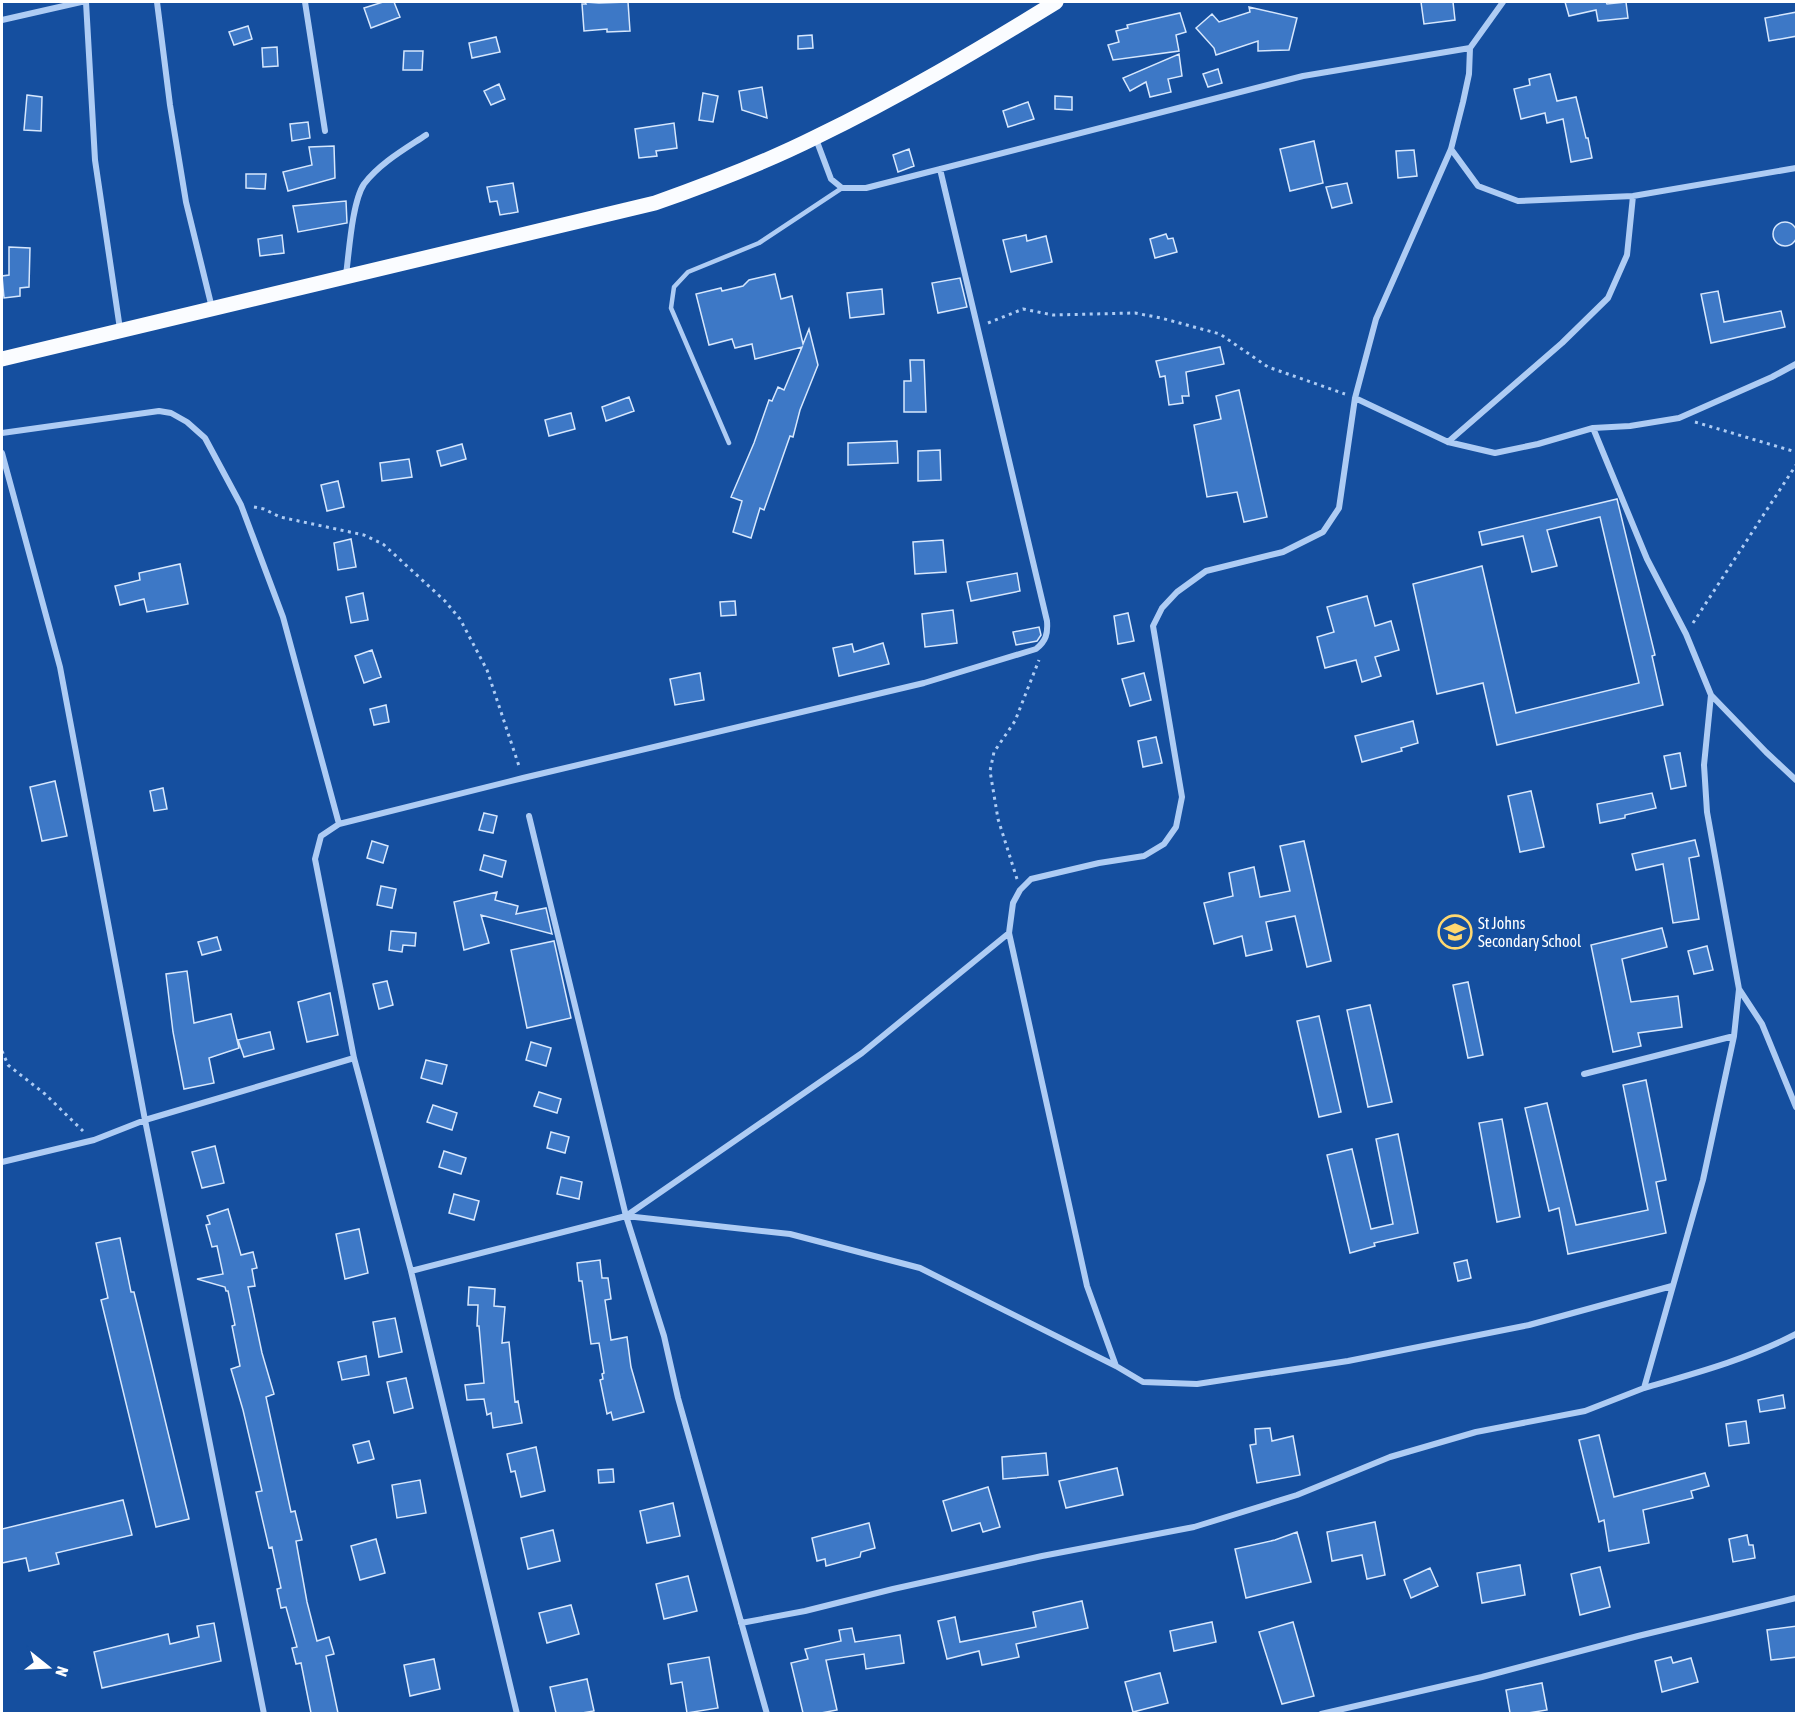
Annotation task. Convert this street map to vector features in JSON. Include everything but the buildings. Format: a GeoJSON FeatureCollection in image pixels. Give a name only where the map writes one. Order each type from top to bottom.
{"type":"FeatureCollection","features":[{"type":"Feature","properties":{"kind":"main road"},"geometry":{"type":"LineString","coordinates":[[2,359],[346,279],[655,203],[706,185],[816,138],[968,56],[1056,2]]}},
{"type":"Feature","properties":{"kind":"street"},"geometry":{"type":"LineString","coordinates":[[2,20],[81,2]]}},
{"type":"Feature","properties":{"kind":"street"},"geometry":{"type":"LineString","coordinates":[[86,2],[95,160],[120,332]]}},
{"type":"Feature","properties":{"kind":"street"},"geometry":{"type":"LineString","coordinates":[[158,2],[170,105],[186,202],[212,309]]}},
{"type":"Feature","properties":{"kind":"street"},"geometry":{"type":"LineString","coordinates":[[305,2],[325,131]]}},
{"type":"Feature","properties":{"kind":"street"},"geometry":{"type":"LineString","coordinates":[[1116,1366],[1087,1286],[1009,933],[1013,903],[1020,890],[1031,879],[1099,863],[1143,856],[1164,844],[1176,827],[1182,797],[1154,626],[1162,608],[1177,592],[1206,571],[1283,552],[1323,532],[1339,507],[1355,398],[1376,320],[1451,149],[1469,74],[1470,48],[1503,2]]}},
{"type":"Feature","properties":{"kind":"street"},"geometry":{"type":"LineString","coordinates":[[816,138],[831,179],[842,188],[866,188],[1303,76],[1470,48]]}},
{"type":"Feature","properties":{"kind":"street"},"geometry":{"type":"LineString","coordinates":[[346,279],[355,210],[363,185],[383,164],[426,135]]}},
{"type":"Feature","properties":{"kind":"street"},"geometry":{"type":"LineString","coordinates":[[1451,149],[1478,186],[1518,201],[1634,196],[1797,168]]}},
{"type":"Feature","properties":{"kind":"street"},"geometry":{"type":"LineString","coordinates":[[517,1713],[411,1271],[354,1058],[315,859],[321,836],[339,824],[924,683],[1035,649],[1045,642],[1048,631],[1047,621],[940,169]]}},
{"type":"Feature","properties":{"kind":"street"},"geometry":{"type":"LineString","coordinates":[[1448,442],[1562,343],[1608,298],[1627,255],[1634,196]]}},
{"type":"Feature","properties":{"kind":"street"},"geometry":{"type":"LineString","coordinates":[[1355,398],[1448,442],[1495,453],[1538,444],[1593,428],[1630,426],[1679,418],[1797,364]]}},
{"type":"Feature","properties":{"kind":"street"},"geometry":{"type":"LineString","coordinates":[[2,433],[159,411],[171,413],[188,422],[205,438],[241,505],[283,617],[339,824]]}},
{"type":"Feature","properties":{"kind":"street"},"geometry":{"type":"LineString","coordinates":[[1593,428],[1647,559],[1686,634],[1711,695],[1766,752],[1797,780]]}},
{"type":"Feature","properties":{"kind":"street"},"geometry":{"type":"LineString","coordinates":[[2,453],[60,667],[145,1120],[264,1713]]}},
{"type":"Feature","properties":{"kind":"street"},"geometry":{"type":"LineString","coordinates":[[1644,1389],[1703,1180],[1734,1036],[1739,989],[1707,813],[1704,765],[1711,695]]}},
{"type":"Feature","properties":{"kind":"street"},"geometry":{"type":"LineString","coordinates":[[529,816],[626,1216],[664,1336],[678,1398],[767,1713]]}},
{"type":"Feature","properties":{"kind":"street"},"geometry":{"type":"LineString","coordinates":[[411,1271],[626,1216],[862,1053],[1009,933]]}},
{"type":"Feature","properties":{"kind":"street"},"geometry":{"type":"LineString","coordinates":[[1739,989],[1762,1024],[1797,1107]]}},
{"type":"Feature","properties":{"kind":"street"},"geometry":{"type":"LineString","coordinates":[[1584,1074],[1734,1036]]}},
{"type":"Feature","properties":{"kind":"street"},"geometry":{"type":"LineString","coordinates":[[2,1162],[93,1140],[145,1120],[354,1058]]}},
{"type":"Feature","properties":{"kind":"street"},"geometry":{"type":"LineString","coordinates":[[626,1216],[790,1234],[920,1268],[1116,1366],[1143,1382],[1197,1384],[1348,1361],[1529,1325],[1672,1286]]}},
{"type":"Feature","properties":{"kind":"street"},"geometry":{"type":"LineString","coordinates":[[741,1623],[805,1611],[1042,1556],[1194,1527],[1297,1495],[1390,1457],[1476,1432],[1585,1412],[1644,1389],[1767,1349],[1797,1334]]}},
{"type":"Feature","properties":{"kind":"street"},"geometry":{"type":"LineString","coordinates":[[1321,1713],[1482,1677],[1648,1633],[1797,1598]]}},
{"type":"Feature","properties":{"kind":"lane"},"geometry":{"type":"LineString","coordinates":[[729,443],[671,308],[674,287],[688,272],[759,243],[842,188]]}},
{"type":"Feature","properties":{"kind":"path"},"geometry":{"type":"LineString","coordinates":[[979,326],[1023,309],[1053,315],[1135,313],[1152,316],[1220,334],[1268,367],[1355,398]]}},
{"type":"Feature","properties":{"kind":"path"},"geometry":{"type":"LineString","coordinates":[[1679,418],[1797,452]]}},
{"type":"Feature","properties":{"kind":"path"},"geometry":{"type":"LineString","coordinates":[[1686,634],[1797,465]]}},
{"type":"Feature","properties":{"kind":"path"},"geometry":{"type":"LineString","coordinates":[[241,505],[264,509],[280,518],[364,535],[383,544],[445,601],[460,619],[487,670],[523,778]]}},
{"type":"Feature","properties":{"kind":"path"},"geometry":{"type":"LineString","coordinates":[[1020,890],[998,819],[990,771],[994,752],[1015,721],[1045,642]]}},
{"type":"Feature","properties":{"kind":"path"},"geometry":{"type":"LineString","coordinates":[[2,1051],[8,1065],[45,1094],[93,1140]]}},
{"type":"Feature","properties":{"kind":"place","name":"St Johns Secondary School"},"geometry":{"type":"Point","coordinates":[1455,932]}}]}
